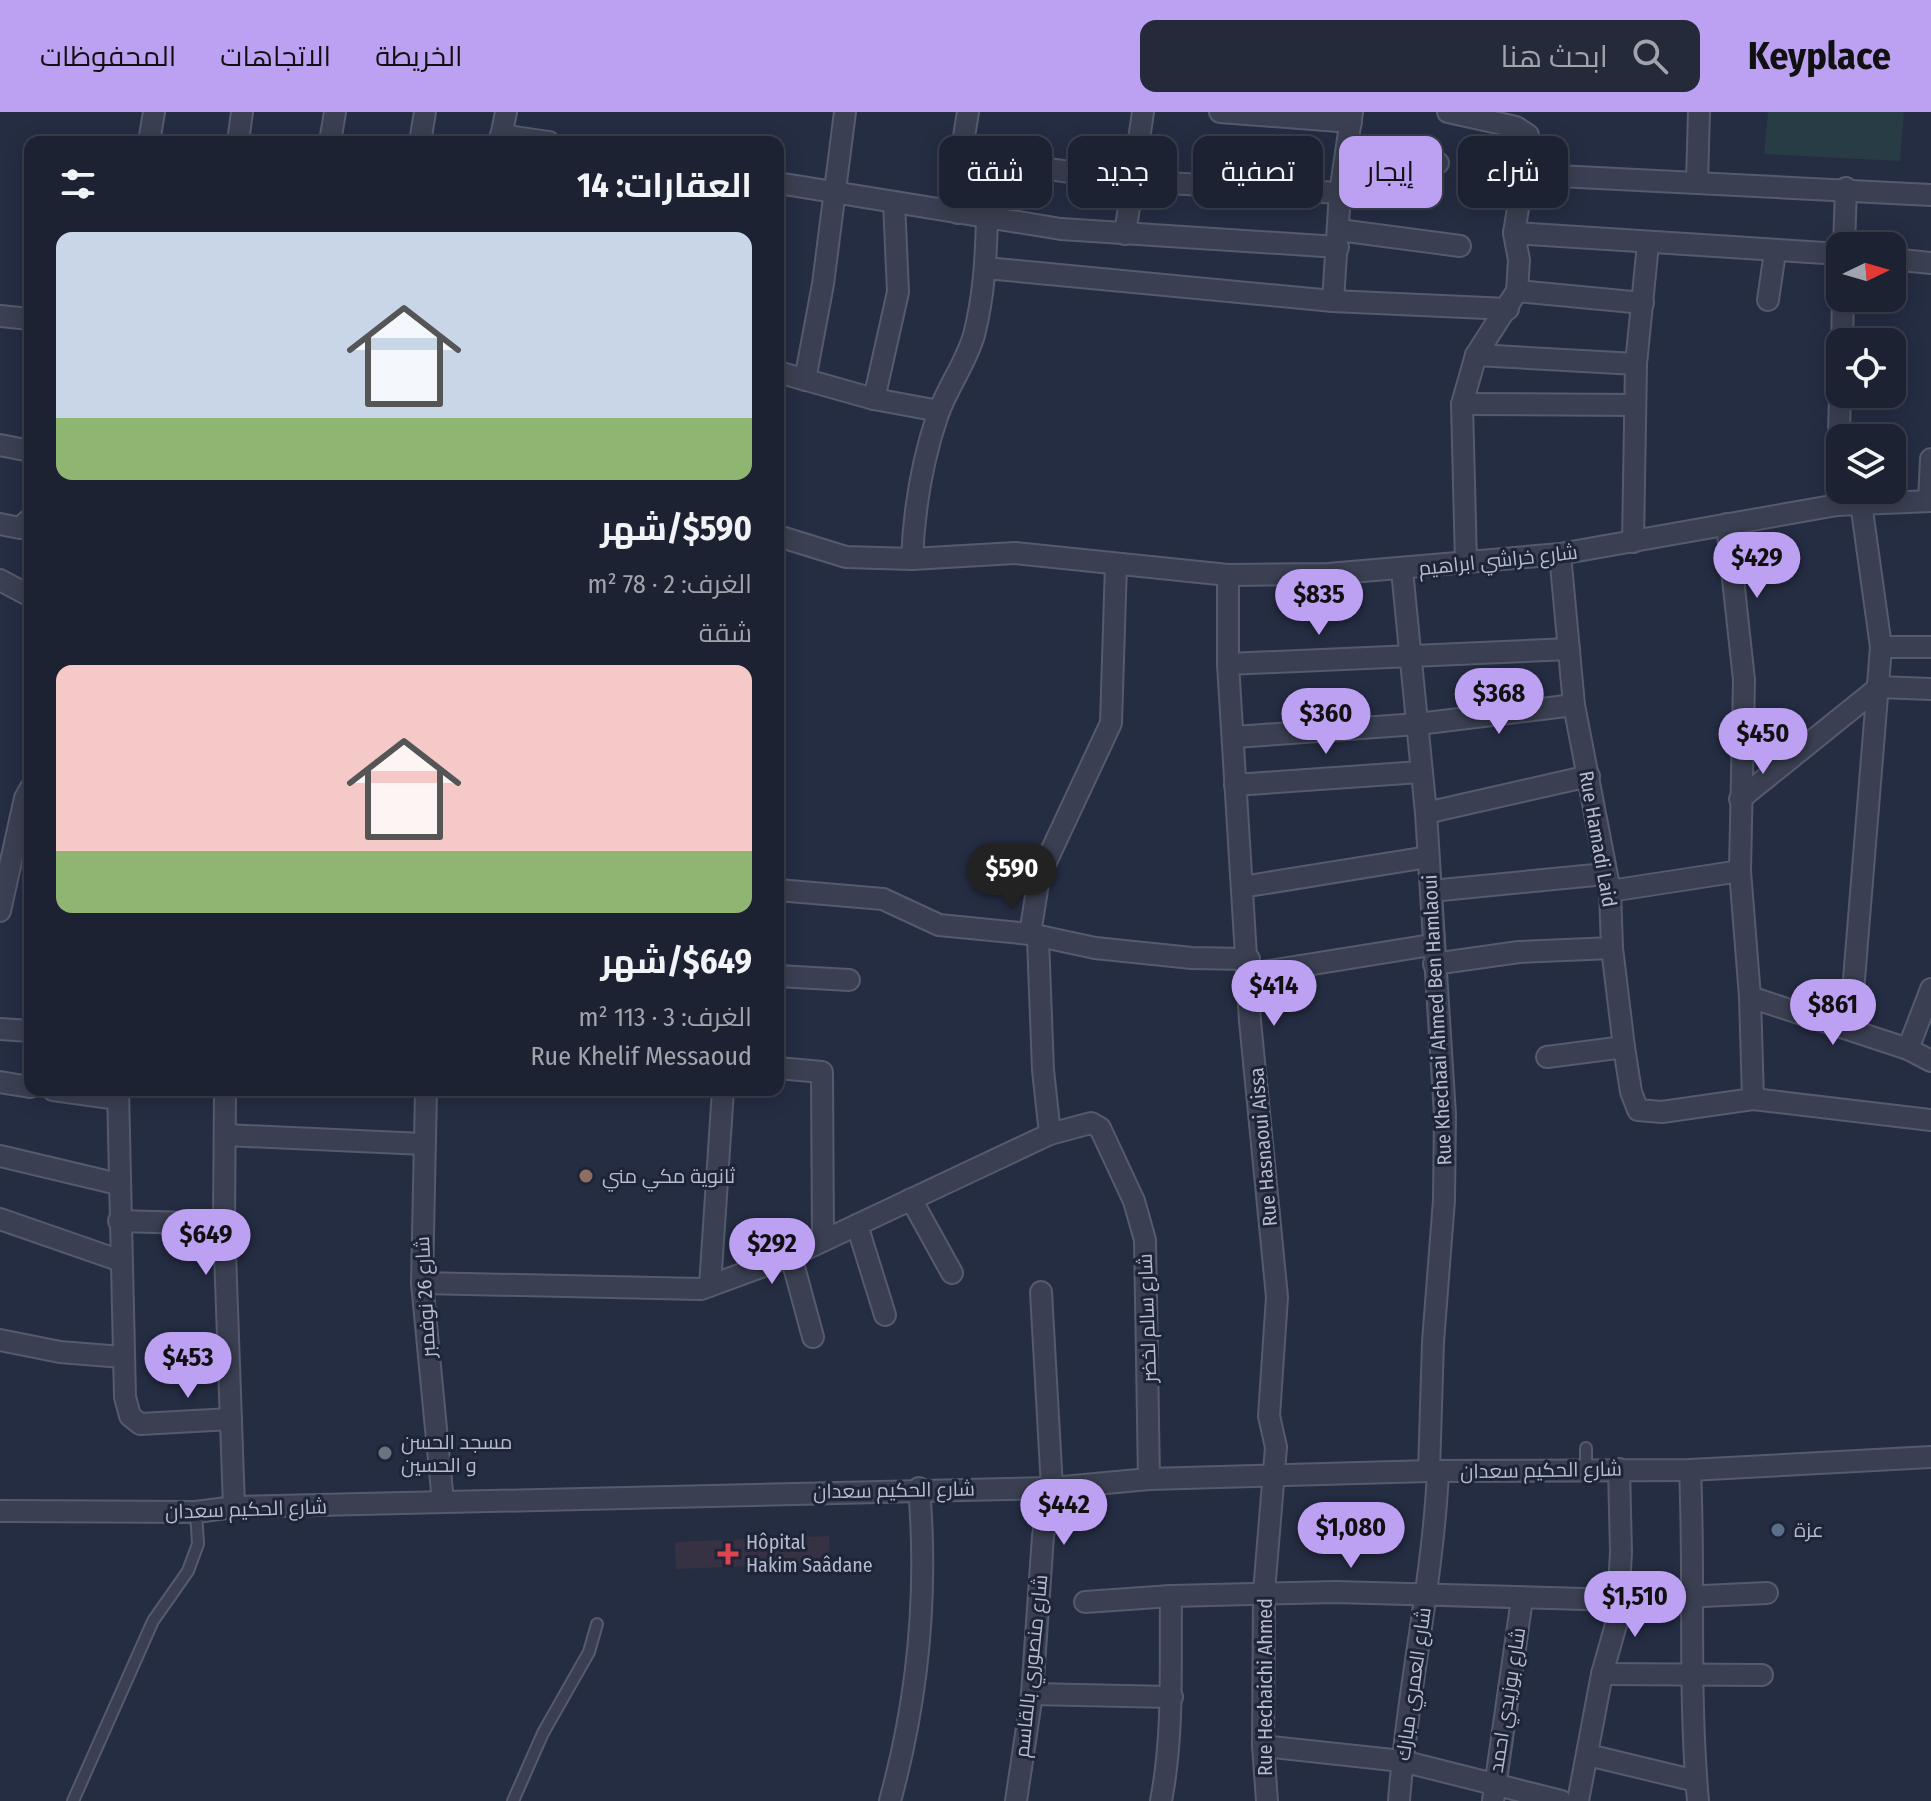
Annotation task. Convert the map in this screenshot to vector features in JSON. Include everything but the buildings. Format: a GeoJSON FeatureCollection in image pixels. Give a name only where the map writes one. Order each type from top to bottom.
{"type":"FeatureCollection","features":[{"type":"Feature","properties":{"kind":"street"},"geometry":{"type":"LineString","coordinates":[[239,136],[242,112]]}},
{"type":"Feature","properties":{"kind":"street"},"geometry":{"type":"LineString","coordinates":[[331,136],[335,112]]}},
{"type":"Feature","properties":{"kind":"street"},"geometry":{"type":"LineString","coordinates":[[421,136],[425,112]]}},
{"type":"Feature","properties":{"kind":"street"},"geometry":{"type":"LineString","coordinates":[[500,136],[506,112]]}},
{"type":"Feature","properties":{"kind":"street"},"geometry":{"type":"LineString","coordinates":[[805,380],[845,112]]}},
{"type":"Feature","properties":{"kind":"street"},"geometry":{"type":"LineString","coordinates":[[964,136],[968,112]]}},
{"type":"Feature","properties":{"kind":"street"},"geometry":{"type":"LineString","coordinates":[[1140,136],[1143,112]]}},
{"type":"Feature","properties":{"kind":"street"},"geometry":{"type":"LineString","coordinates":[[1220,112],[1352,117]]}},
{"type":"Feature","properties":{"kind":"street"},"geometry":{"type":"LineString","coordinates":[[1448,112],[1524,132],[1526,136]]}},
{"type":"Feature","properties":{"kind":"street"},"geometry":{"type":"LineString","coordinates":[[1697,182],[1699,112]]}},
{"type":"Feature","properties":{"kind":"street"},"geometry":{"type":"LineString","coordinates":[[149,136],[151,113]]}},
{"type":"Feature","properties":{"kind":"street"},"geometry":{"type":"LineString","coordinates":[[1568,176],[1846,188],[1931,195]]}},
{"type":"Feature","properties":{"kind":"street"},"geometry":{"type":"LineString","coordinates":[[784,184],[987,218],[1125,234],[1338,238],[1460,246]]}},
{"type":"Feature","properties":{"kind":"street"},"geometry":{"type":"LineString","coordinates":[[1177,184],[1339,193]]}},
{"type":"Feature","properties":{"kind":"street"},"geometry":{"type":"LineString","coordinates":[[1844,232],[1846,188]]}},
{"type":"Feature","properties":{"kind":"street"},"geometry":{"type":"LineString","coordinates":[[874,399],[898,292],[894,202]]}},
{"type":"Feature","properties":{"kind":"street"},"geometry":{"type":"LineString","coordinates":[[958,208],[958,213]]}},
{"type":"Feature","properties":{"kind":"street"},"geometry":{"type":"LineString","coordinates":[[1125,234],[1129,208]]}},
{"type":"Feature","properties":{"kind":"street"},"geometry":{"type":"LineString","coordinates":[[1333,301],[1339,208]]}},
{"type":"Feature","properties":{"kind":"street"},"geometry":{"type":"LineString","coordinates":[[1466,563],[1462,404],[1476,355],[1486,333],[1513,300],[1519,260],[1514,233],[1517,208]]}},
{"type":"Feature","properties":{"kind":"street"},"geometry":{"type":"LineString","coordinates":[[912,559],[916,501],[939,411],[973,338],[986,268],[987,218]]}},
{"type":"Feature","properties":{"kind":"street"},"geometry":{"type":"LineString","coordinates":[[1514,233],[1826,254]]}},
{"type":"Feature","properties":{"kind":"street"},"geometry":{"type":"LineString","coordinates":[[1633,542],[1636,364],[1648,244]]}},
{"type":"Feature","properties":{"kind":"street"},"geometry":{"type":"LineString","coordinates":[[1768,300],[1775,252]]}},
{"type":"Feature","properties":{"kind":"street"},"geometry":{"type":"LineString","coordinates":[[1906,260],[1931,263]]}},
{"type":"Feature","properties":{"kind":"street"},"geometry":{"type":"LineString","coordinates":[[986,268],[1333,301],[1643,303]]}},
{"type":"Feature","properties":{"kind":"street"},"geometry":{"type":"LineString","coordinates":[[0,316],[24,318]]}},
{"type":"Feature","properties":{"kind":"street"},"geometry":{"type":"LineString","coordinates":[[1476,355],[1636,364]]}},
{"type":"Feature","properties":{"kind":"street"},"geometry":{"type":"LineString","coordinates":[[784,374],[874,399],[939,411]]}},
{"type":"Feature","properties":{"kind":"street"},"geometry":{"type":"LineString","coordinates":[[1462,404],[1634,405]]}},
{"type":"Feature","properties":{"kind":"street"},"geometry":{"type":"LineString","coordinates":[[1837,505],[1840,408]]}},
{"type":"Feature","properties":{"kind":"street"},"geometry":{"type":"LineString","coordinates":[[0,445],[24,450]]}},
{"type":"Feature","properties":{"kind":"street"},"geometry":{"type":"LineString","coordinates":[[1930,501],[1931,459]]}},
{"type":"Feature","properties":{"kind":"street","name":"شارع خراشي ابراهيم"},"geometry":{"type":"LineString","coordinates":[[1906,502],[1930,501]]}},
{"type":"Feature","properties":{"kind":"street","name":"شارع خراشي ابراهيم"},"geometry":{"type":"LineString","coordinates":[[784,538],[846,557],[912,559],[1015,553],[1228,575],[1402,570],[1560,554],[1849,504]]}},
{"type":"Feature","properties":{"kind":"street"},"geometry":{"type":"LineString","coordinates":[[1850,1029],[1881,647],[1861,504]]}},
{"type":"Feature","properties":{"kind":"street"},"geometry":{"type":"LineString","coordinates":[[0,524],[20,528],[24,524]]}},
{"type":"Feature","properties":{"kind":"street"},"geometry":{"type":"LineString","coordinates":[[1727,524],[1744,680],[1740,871],[1750,997],[1753,1099],[1931,1120]]}},
{"type":"Feature","properties":{"kind":"street","name":"Rue Hamadi Laid"},"geometry":{"type":"LineString","coordinates":[[1560,554],[1574,705],[1607,883],[1612,948],[1631,1092],[1638,1110],[1662,1112],[1753,1099]]}},
{"type":"Feature","properties":{"kind":"street"},"geometry":{"type":"LineString","coordinates":[[422,1283],[683,1291],[710,1286],[791,1256],[1050,1134],[1034,937],[1039,877],[1111,723],[1116,564]]}},
{"type":"Feature","properties":{"kind":"street","name":"Rue Khechaai Ahmed Ben Hamlaoui"},"geometry":{"type":"LineString","coordinates":[[1402,570],[1426,813],[1445,1115],[1444,1200],[1433,1342],[1433,1471]]}},
{"type":"Feature","properties":{"kind":"street","name":"Rue Hasnaoui Aissa"},"geometry":{"type":"LineString","coordinates":[[1228,575],[1232,752],[1250,967],[1250,1021],[1277,1297],[1269,1416],[1276,1447],[1273,1478]]}},
{"type":"Feature","properties":{"kind":"street"},"geometry":{"type":"LineString","coordinates":[[0,580],[24,593]]}},
{"type":"Feature","properties":{"kind":"street"},"geometry":{"type":"LineString","coordinates":[[1881,647],[1931,647]]}},
{"type":"Feature","properties":{"kind":"street"},"geometry":{"type":"LineString","coordinates":[[1228,664],[1569,649]]}},
{"type":"Feature","properties":{"kind":"street"},"geometry":{"type":"LineString","coordinates":[[1740,799],[1879,687],[1931,689]]}},
{"type":"Feature","properties":{"kind":"street"},"geometry":{"type":"LineString","coordinates":[[1232,752],[1418,724],[1574,705]]}},
{"type":"Feature","properties":{"kind":"street"},"geometry":{"type":"LineString","coordinates":[[1235,785],[1420,772]]}},
{"type":"Feature","properties":{"kind":"street"},"geometry":{"type":"LineString","coordinates":[[1426,813],[1589,776]]}},
{"type":"Feature","properties":{"kind":"street"},"geometry":{"type":"LineString","coordinates":[[0,911],[24,803]]}},
{"type":"Feature","properties":{"kind":"street"},"geometry":{"type":"LineString","coordinates":[[1242,887],[1428,857]]}},
{"type":"Feature","properties":{"kind":"street"},"geometry":{"type":"LineString","coordinates":[[1431,891],[1607,883],[1740,871]]}},
{"type":"Feature","properties":{"kind":"street"},"geometry":{"type":"LineString","coordinates":[[784,891],[883,899],[939,925],[1250,967],[1612,948]]}},
{"type":"Feature","properties":{"kind":"street"},"geometry":{"type":"LineString","coordinates":[[784,976],[849,980]]}},
{"type":"Feature","properties":{"kind":"street"},"geometry":{"type":"LineString","coordinates":[[1908,1049],[1931,989]]}},
{"type":"Feature","properties":{"kind":"street"},"geometry":{"type":"LineString","coordinates":[[1750,997],[1908,1049],[1931,1061]]}},
{"type":"Feature","properties":{"kind":"street"},"geometry":{"type":"LineString","coordinates":[[0,1029],[24,1031]]}},
{"type":"Feature","properties":{"kind":"street"},"geometry":{"type":"LineString","coordinates":[[1547,1057],[1624,1047]]}},
{"type":"Feature","properties":{"kind":"street"},"geometry":{"type":"LineString","coordinates":[[784,1069],[822,1072],[823,1240]]}},
{"type":"Feature","properties":{"kind":"street"},"geometry":{"type":"LineString","coordinates":[[0,1082],[24,1086]]}},
{"type":"Feature","properties":{"kind":"street"},"geometry":{"type":"LineString","coordinates":[[118,1096],[122,1357],[126,1409],[134,1422],[148,1425],[231,1419]]}},
{"type":"Feature","properties":{"kind":"street"},"geometry":{"type":"LineString","coordinates":[[225,1096],[224,1224],[234,1507]]}},
{"type":"Feature","properties":{"kind":"street","name":"شارع 26 نوفمبر"},"geometry":{"type":"LineString","coordinates":[[426,1096],[422,1283],[443,1502]]}},
{"type":"Feature","properties":{"kind":"street"},"geometry":{"type":"LineString","coordinates":[[710,1286],[723,1096]]}},
{"type":"Feature","properties":{"kind":"street","name":"شارع سالم لخضر"},"geometry":{"type":"LineString","coordinates":[[1050,1134],[1091,1123],[1100,1128],[1134,1201],[1145,1240],[1149,1479]]}},
{"type":"Feature","properties":{"kind":"street"},"geometry":{"type":"LineString","coordinates":[[225,1135],[424,1144]]}},
{"type":"Feature","properties":{"kind":"street"},"geometry":{"type":"LineString","coordinates":[[0,1156],[118,1184]]}},
{"type":"Feature","properties":{"kind":"street"},"geometry":{"type":"LineString","coordinates":[[911,1199],[952,1273]]}},
{"type":"Feature","properties":{"kind":"street"},"geometry":{"type":"LineString","coordinates":[[0,1219],[121,1261]]}},
{"type":"Feature","properties":{"kind":"street"},"geometry":{"type":"LineString","coordinates":[[119,1221],[224,1224]]}},
{"type":"Feature","properties":{"kind":"street"},"geometry":{"type":"LineString","coordinates":[[857,1225],[885,1315]]}},
{"type":"Feature","properties":{"kind":"street"},"geometry":{"type":"LineString","coordinates":[[791,1256],[813,1337]]}},
{"type":"Feature","properties":{"kind":"street","name":"شارع منصوري بالقاسم"},"geometry":{"type":"LineString","coordinates":[[1016,1801],[1032,1694],[1043,1536],[1052,1488],[1041,1292]]}},
{"type":"Feature","properties":{"kind":"street"},"geometry":{"type":"LineString","coordinates":[[0,1340],[60,1352],[122,1357]]}},
{"type":"Feature","properties":{"kind":"street","name":"شارع الحكيم سعدان"},"geometry":{"type":"LineString","coordinates":[[0,1511],[196,1512],[234,1507],[919,1488],[1052,1488],[1149,1479],[1273,1478],[1433,1471],[1690,1470],[1931,1457]]}},
{"type":"Feature","properties":{"kind":"street"},"geometry":{"type":"LineString","coordinates":[[1578,1801],[1619,1600],[1619,1469]]}},
{"type":"Feature","properties":{"kind":"street"},"geometry":{"type":"LineString","coordinates":[[1588,1755],[1697,1791],[1691,1676],[1694,1594],[1690,1470]]}},
{"type":"Feature","properties":{"kind":"street","name":"شارع العمري مبارك"},"geometry":{"type":"LineString","coordinates":[[1399,1801],[1426,1595],[1433,1471]]}},
{"type":"Feature","properties":{"kind":"street","name":"Rue Hechaichi Ahmed"},"geometry":{"type":"LineString","coordinates":[[1267,1801],[1263,1746],[1264,1592],[1273,1478]]}},
{"type":"Feature","properties":{"kind":"street"},"geometry":{"type":"LineString","coordinates":[[890,1801],[912,1708],[918,1657],[922,1596],[919,1488]]}},
{"type":"Feature","properties":{"kind":"street"},"geometry":{"type":"LineString","coordinates":[[1085,1602],[1264,1592],[1619,1600],[1694,1594],[1767,1593]]}},
{"type":"Feature","properties":{"kind":"street"},"geometry":{"type":"LineString","coordinates":[[1161,1801],[1168,1764],[1172,1697],[1171,1596]]}},
{"type":"Feature","properties":{"kind":"street","name":"شارع بوزيدي احمد"},"geometry":{"type":"LineString","coordinates":[[1494,1791],[1522,1599]]}},
{"type":"Feature","properties":{"kind":"street"},"geometry":{"type":"LineString","coordinates":[[1602,1674],[1762,1675]]}},
{"type":"Feature","properties":{"kind":"street"},"geometry":{"type":"LineString","coordinates":[[1032,1694],[1172,1697]]}},
{"type":"Feature","properties":{"kind":"street"},"geometry":{"type":"LineString","coordinates":[[1263,1746],[1402,1761],[1494,1791],[1561,1801]]}},
{"type":"Feature","properties":{"kind":"lane"},"geometry":{"type":"LineString","coordinates":[[1586,1448],[1586,1469]]}},
{"type":"Feature","properties":{"kind":"lane"},"geometry":{"type":"LineString","coordinates":[[73,1801],[115,1700],[153,1621],[188,1571],[198,1544],[196,1512]]}},
{"type":"Feature","properties":{"kind":"lane"},"geometry":{"type":"LineString","coordinates":[[513,1801],[543,1733],[589,1652],[597,1624]]}},
{"type":"Feature","properties":{"kind":"shaded area"},"geometry":{"type":"Polygon","coordinates":[[[1768,112],[1904,112],[1900,161],[1764,154],[1768,112]]]}},
{"type":"Feature","properties":{"kind":"shaded area"},"geometry":{"type":"Polygon","coordinates":[[[829,1536],[830,1563],[676,1569],[675,1542],[829,1536]]]}},
{"type":"Feature","properties":{"kind":"place","name":"ثانوية مكي مني"},"geometry":{"type":"Point","coordinates":[586,1176]}},
{"type":"Feature","properties":{"kind":"place","name":"مسجد الحسن و الحسين"},"geometry":{"type":"Point","coordinates":[385,1453]}},
{"type":"Feature","properties":{"kind":"place","name":"عزة"},"geometry":{"type":"Point","coordinates":[1778,1530]}},
{"type":"Feature","properties":{"kind":"place","name":"Hôpital Hakim Saâdane"},"geometry":{"type":"Point","coordinates":[728,1554]}}]}
